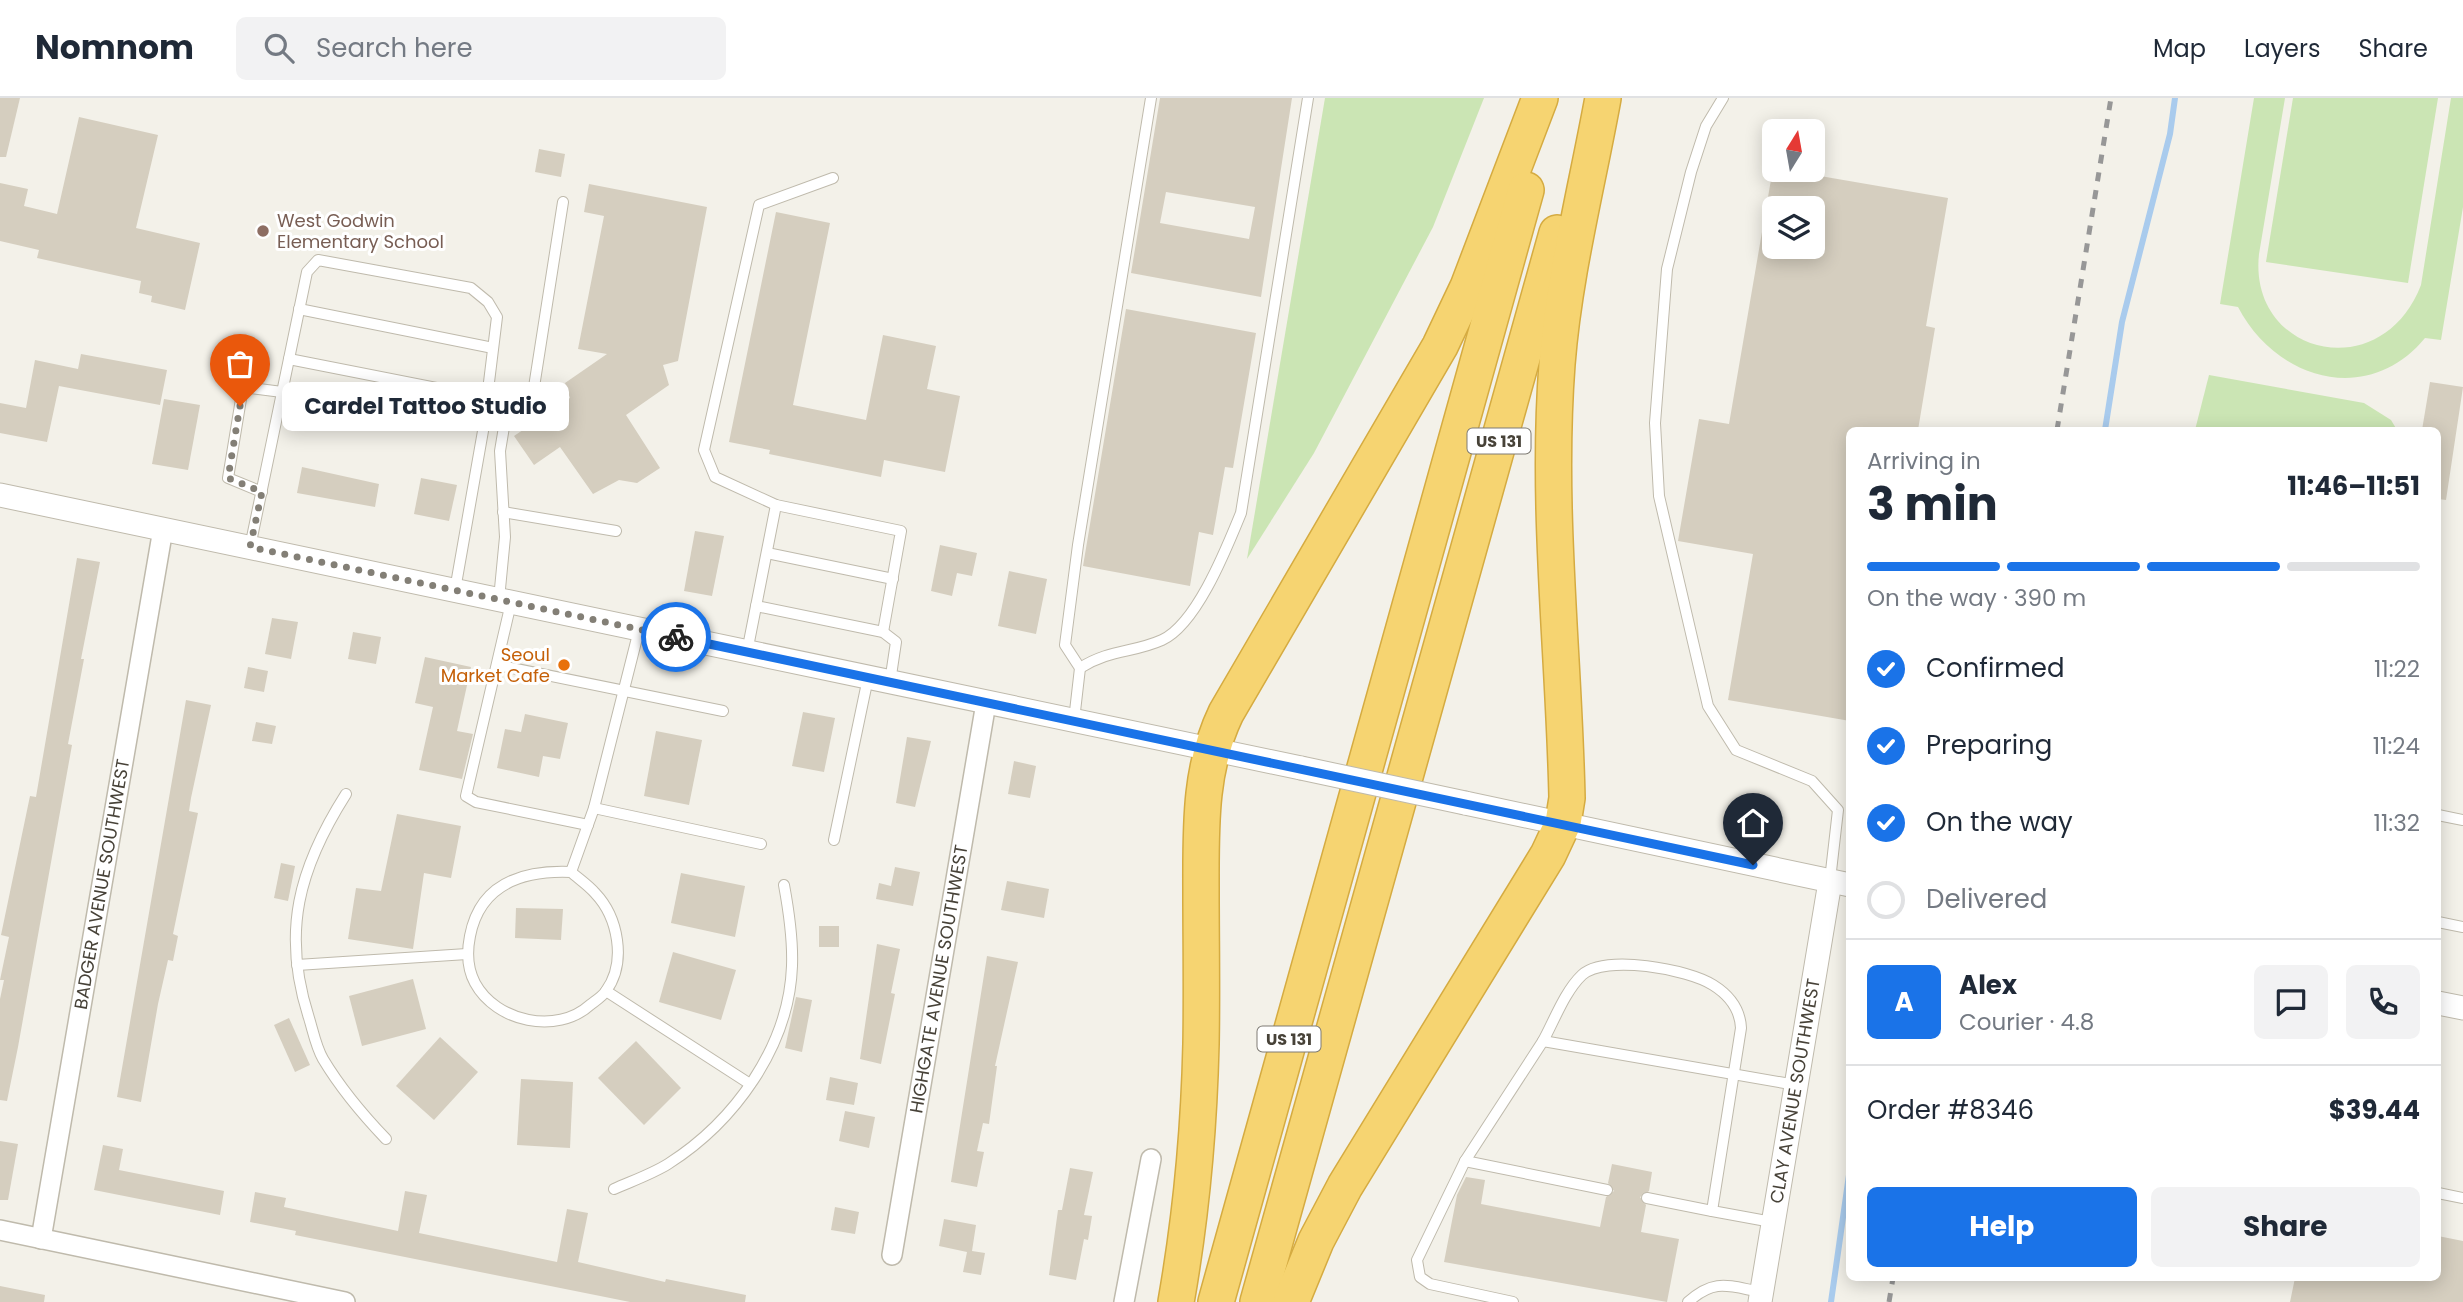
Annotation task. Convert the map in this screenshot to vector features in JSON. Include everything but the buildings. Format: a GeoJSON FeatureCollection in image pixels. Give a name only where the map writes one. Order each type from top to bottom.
{"type":"FeatureCollection","features":[{"type":"Feature","properties":{"kind":"highway"},"geometry":{"type":"LineString","coordinates":[[1176,1302],[1189,1216],[1199,1092],[1201,832],[1204,785],[1211,749],[1226,713],[1440,346],[1468,287],[1540,98]]}},
{"type":"Feature","properties":{"kind":"highway","name":"US 131"},"geometry":{"type":"LineString","coordinates":[[1216,1302],[1552,98]]}},
{"type":"Feature","properties":{"kind":"highway","name":"US 131"},"geometry":{"type":"LineString","coordinates":[[1258,1302],[1595,98]]}},
{"type":"Feature","properties":{"kind":"highway"},"geometry":{"type":"LineString","coordinates":[[1291,1302],[1316,1241],[1345,1186],[1548,855],[1563,823],[1567,798],[1554,494],[1555,388],[1563,309],[1603,98]]}},
{"type":"Feature","properties":{"kind":"street"},"geometry":{"type":"LineString","coordinates":[[0,495],[1840,883]]}},
{"type":"Feature","properties":{"kind":"street","name":"BADGER AVENUE SOUTHWEST"},"geometry":{"type":"LineString","coordinates":[[41,1238],[163,529]]}},
{"type":"Feature","properties":{"kind":"street","name":"HIGHGATE AVENUE SOUTHWEST"},"geometry":{"type":"LineString","coordinates":[[892,1255],[986,703]]}},
{"type":"Feature","properties":{"kind":"street","name":"CLAY AVENUE SOUTHWEST"},"geometry":{"type":"LineString","coordinates":[[1760,1297],[1796,1085],[1840,883]]}},
{"type":"Feature","properties":{"kind":"street"},"geometry":{"type":"LineString","coordinates":[[2441,1004],[2463,1008]]}},
{"type":"Feature","properties":{"kind":"street"},"geometry":{"type":"LineString","coordinates":[[1124,1302],[1151,1159]]}},
{"type":"Feature","properties":{"kind":"street"},"geometry":{"type":"LineString","coordinates":[[0,1230],[345,1302]]}},
{"type":"Feature","properties":{"kind":"lane"},"geometry":{"type":"LineString","coordinates":[[1074,721],[1080,668],[1065,645],[1078,545],[1151,98]]}},
{"type":"Feature","properties":{"kind":"lane"},"geometry":{"type":"LineString","coordinates":[[1080,668],[1099,656],[1163,640],[1181,625],[1216,573],[1241,513],[1308,98]]}},
{"type":"Feature","properties":{"kind":"lane"},"geometry":{"type":"LineString","coordinates":[[1723,98],[1706,126],[1691,173],[1667,269],[1655,423],[1659,496],[1709,706],[1736,750],[1812,781],[1838,810],[1840,883]]}},
{"type":"Feature","properties":{"kind":"lane"},"geometry":{"type":"LineString","coordinates":[[833,178],[759,205],[704,450],[715,477],[776,505],[899,530],[901,533],[883,632]]}},
{"type":"Feature","properties":{"kind":"lane"},"geometry":{"type":"LineString","coordinates":[[563,202],[534,387],[504,427],[500,451],[505,537],[505,601],[496,665],[466,796],[476,802],[588,825]]}},
{"type":"Feature","properties":{"kind":"lane"},"geometry":{"type":"LineString","coordinates":[[250,547],[307,272],[318,260],[471,288],[488,302],[497,317],[455,591]]}},
{"type":"Feature","properties":{"kind":"lane"},"geometry":{"type":"LineString","coordinates":[[299,309],[493,348]]}},
{"type":"Feature","properties":{"kind":"lane"},"geometry":{"type":"LineString","coordinates":[[289,359],[486,402]]}},
{"type":"Feature","properties":{"kind":"lane"},"geometry":{"type":"LineString","coordinates":[[262,492],[228,478],[243,387],[283,391]]}},
{"type":"Feature","properties":{"kind":"lane"},"geometry":{"type":"LineString","coordinates":[[747,652],[776,505]]}},
{"type":"Feature","properties":{"kind":"lane"},"geometry":{"type":"LineString","coordinates":[[503,512],[616,531]]}},
{"type":"Feature","properties":{"kind":"lane"},"geometry":{"type":"LineString","coordinates":[[767,553],[893,579]]}},
{"type":"Feature","properties":{"kind":"lane"},"geometry":{"type":"LineString","coordinates":[[756,606],[883,632],[896,642],[879,680],[834,840]]}},
{"type":"Feature","properties":{"kind":"lane"},"geometry":{"type":"LineString","coordinates":[[571,872],[594,808],[639,629]]}},
{"type":"Feature","properties":{"kind":"lane"},"geometry":{"type":"LineString","coordinates":[[496,665],[723,711]]}},
{"type":"Feature","properties":{"kind":"lane"},"geometry":{"type":"LineString","coordinates":[[346,794],[319,837],[306,876],[295,922],[297,965],[305,1006],[321,1056],[349,1100],[386,1139]]}},
{"type":"Feature","properties":{"kind":"lane"},"geometry":{"type":"LineString","coordinates":[[594,808],[761,844]]}},
{"type":"Feature","properties":{"kind":"lane"},"geometry":{"type":"LineString","coordinates":[[2441,816],[2463,820]]}},
{"type":"Feature","properties":{"kind":"lane"},"geometry":{"type":"LineString","coordinates":[[547,871],[571,872],[596,893],[613,919],[618,941],[614,971],[606,991],[585,1010],[563,1021],[539,1021],[515,1016],[490,1000],[474,982],[467,954],[472,925],[483,901],[503,885],[547,871]]}},
{"type":"Feature","properties":{"kind":"lane"},"geometry":{"type":"LineString","coordinates":[[614,1189],[666,1165],[701,1140],[734,1108],[768,1054],[785,1011],[792,967],[791,933],[784,885]]}},
{"type":"Feature","properties":{"kind":"lane"},"geometry":{"type":"LineString","coordinates":[[2441,923],[2463,928]]}},
{"type":"Feature","properties":{"kind":"lane"},"geometry":{"type":"LineString","coordinates":[[297,965],[467,954]]}},
{"type":"Feature","properties":{"kind":"lane"},"geometry":{"type":"LineString","coordinates":[[1513,1302],[1430,1284],[1418,1272],[1419,1251],[1465,1161],[1543,1041],[1582,975],[1602,964],[1630,965],[1693,977],[1712,984],[1731,999],[1740,1014],[1712,1211]]}},
{"type":"Feature","properties":{"kind":"lane"},"geometry":{"type":"LineString","coordinates":[[606,991],[750,1084]]}},
{"type":"Feature","properties":{"kind":"lane"},"geometry":{"type":"LineString","coordinates":[[1543,1041],[1796,1085]]}},
{"type":"Feature","properties":{"kind":"lane"},"geometry":{"type":"LineString","coordinates":[[1465,1161],[1607,1190]]}},
{"type":"Feature","properties":{"kind":"lane"},"geometry":{"type":"LineString","coordinates":[[2441,1194],[2463,1198]]}},
{"type":"Feature","properties":{"kind":"lane"},"geometry":{"type":"LineString","coordinates":[[1647,1198],[1773,1222]]}},
{"type":"Feature","properties":{"kind":"lane"},"geometry":{"type":"LineString","coordinates":[[1688,1302],[1704,1288],[1719,1284],[1760,1297]]}},
{"type":"Feature","properties":{"kind":"green space"},"geometry":{"type":"Polygon","coordinates":[[[1325,98],[1484,98],[1433,227],[1314,453],[1247,559],[1325,98]]]}},
{"type":"Feature","properties":{"kind":"green space"},"geometry":{"type":"Polygon","coordinates":[[[2254,98],[2285,98],[2259,254],[2261,289],[2274,316],[2295,335],[2321,346],[2349,347],[2377,338],[2402,317],[2421,285],[2451,98],[2463,98],[2463,207],[2441,340],[2425,338],[2402,359],[2377,373],[2351,378],[2324,376],[2299,367],[2275,352],[2255,332],[2238,307],[2220,304],[2254,98]]]}},
{"type":"Feature","properties":{"kind":"green space"},"geometry":{"type":"Polygon","coordinates":[[[2293,98],[2438,98],[2408,283],[2266,262],[2293,98]]]}},
{"type":"Feature","properties":{"kind":"green space"},"geometry":{"type":"Polygon","coordinates":[[[2209,375],[2364,403],[2391,420],[2395,427],[2196,427],[2209,375]]]}},
{"type":"Feature","properties":{"kind":"waterway"},"geometry":{"type":"LineString","coordinates":[[2105,427],[2122,322],[2170,134],[2175,98]]}},
{"type":"Feature","properties":{"kind":"waterway"},"geometry":{"type":"LineString","coordinates":[[1831,1302],[1846,1196]]}},
{"type":"Feature","properties":{"kind":"railway"},"geometry":{"type":"LineString","coordinates":[[2057,427],[2111,98]]}},
{"type":"Feature","properties":{"kind":"railway"},"geometry":{"type":"LineString","coordinates":[[1889,1302],[1892,1281]]}},
{"type":"Feature","properties":{"kind":"way so far"},"geometry":{"type":"LineString","coordinates":[[240,406],[228,478],[262,492],[250,547],[676,637]]}},
{"type":"Feature","properties":{"kind":"place","name":"West Godwin Elementary School"},"geometry":{"type":"Point","coordinates":[263,231]}},
{"type":"Feature","properties":{"kind":"place","name":"Cardel Tattoo Studio"},"geometry":{"type":"Point","coordinates":[240,406]}},
{"type":"Feature","properties":{"kind":"place","name":"Seoul Market Cafe"},"geometry":{"type":"Point","coordinates":[564,665]}},
{"type":"Feature","properties":{"kind":"route"},"geometry":{"type":"LineString","coordinates":[[676,637],[1753,865]]}}]}
